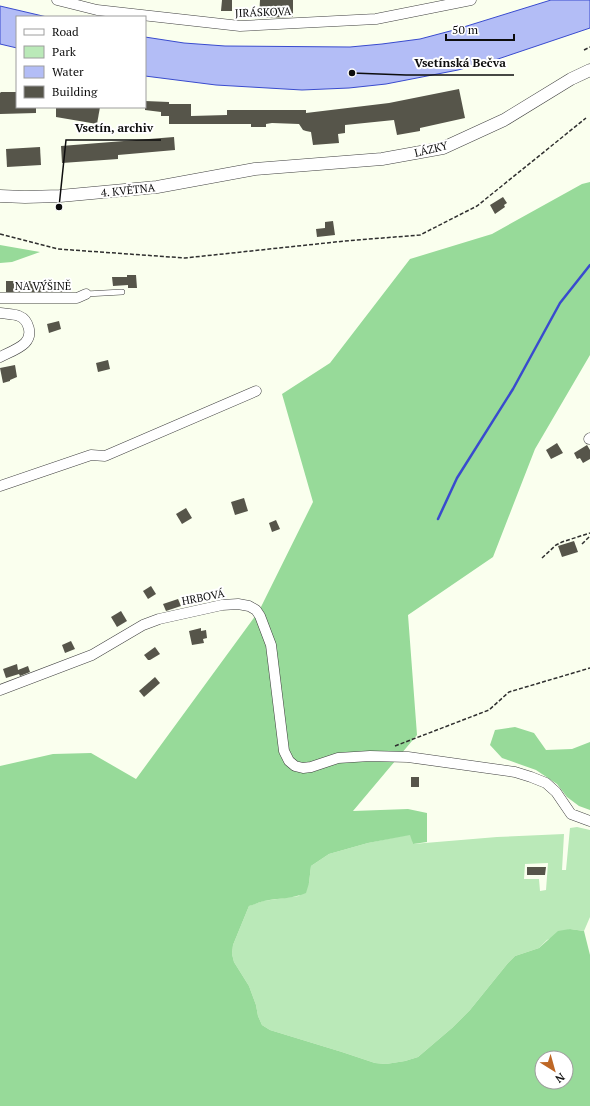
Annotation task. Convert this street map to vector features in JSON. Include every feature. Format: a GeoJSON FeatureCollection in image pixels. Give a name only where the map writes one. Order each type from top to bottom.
{"type":"FeatureCollection","features":[{"type":"Feature","properties":{"kind":"street","name":"JIRÁSKOVA"},"geometry":{"type":"LineString","coordinates":[[57,0],[97,10],[240,26],[376,19],[470,0]]}},
{"type":"Feature","properties":{"kind":"street","name":"LÁZKY"},"geometry":{"type":"LineString","coordinates":[[255,169],[382,159],[443,148],[504,120],[571,79],[590,70]]}},
{"type":"Feature","properties":{"kind":"street","name":"4. KVĚTNA"},"geometry":{"type":"LineString","coordinates":[[0,196],[60,196],[157,187],[255,169]]}},
{"type":"Feature","properties":{"kind":"street","name":"NA VÝŠINĚ"},"geometry":{"type":"LineString","coordinates":[[0,298],[77,298],[86,294]]}},
{"type":"Feature","properties":{"kind":"street"},"geometry":{"type":"LineString","coordinates":[[0,313],[18,316],[24,319],[30,331],[30,336],[26,342],[0,357]]}},
{"type":"Feature","properties":{"kind":"street"},"geometry":{"type":"LineString","coordinates":[[0,486],[91,455],[105,456],[256,391]]}},
{"type":"Feature","properties":{"kind":"street","name":"HRBOVÁ"},"geometry":{"type":"LineString","coordinates":[[0,690],[92,656],[143,625],[159,619],[222,605],[238,604],[249,606],[256,610],[260,616],[272,645],[284,751],[289,761],[295,766],[303,768],[311,767],[338,758],[370,756],[408,757],[515,772],[546,783],[556,792],[571,814],[590,821]]}},
{"type":"Feature","properties":{"kind":"lane"},"geometry":{"type":"LineString","coordinates":[[86,294],[122,292]]}},
{"type":"Feature","properties":{"kind":"path"},"geometry":{"type":"LineString","coordinates":[[584,50],[590,47]]}},
{"type":"Feature","properties":{"kind":"path"},"geometry":{"type":"LineString","coordinates":[[0,234],[58,249],[185,258],[420,235],[477,206],[586,118]]}},
{"type":"Feature","properties":{"kind":"path"},"geometry":{"type":"LineString","coordinates":[[542,558],[556,545],[590,533]]}},
{"type":"Feature","properties":{"kind":"path"},"geometry":{"type":"LineString","coordinates":[[582,544],[590,536]]}},
{"type":"Feature","properties":{"kind":"path"},"geometry":{"type":"LineString","coordinates":[[392,747],[489,710],[509,692],[590,668]]}},
{"type":"Feature","properties":{"kind":"green space"},"geometry":{"type":"Polygon","coordinates":[[[590,182],[590,355],[535,449],[493,557],[408,615],[417,735],[353,811],[408,809],[427,813],[427,842],[413,844],[410,835],[368,843],[329,854],[311,866],[306,893],[264,901],[249,906],[233,945],[232,954],[234,962],[249,986],[262,1025],[270,1030],[375,1063],[386,1064],[418,1057],[452,1028],[470,1010],[515,956],[539,948],[558,931],[570,929],[584,931],[590,955],[590,1106],[0,1106],[0,766],[53,754],[91,753],[136,779],[259,611],[313,502],[282,394],[330,363],[410,259],[492,234],[582,184],[590,182]]]}},
{"type":"Feature","properties":{"kind":"green space"},"geometry":{"type":"Polygon","coordinates":[[[0,245],[40,252],[12,262],[0,263],[0,245]]]}},
{"type":"Feature","properties":{"kind":"green space"},"geometry":{"type":"Polygon","coordinates":[[[515,727],[534,733],[546,750],[572,749],[590,742],[590,810],[579,806],[567,797],[557,784],[536,770],[502,758],[490,745],[495,730],[515,727]]]}},
{"type":"Feature","properties":{"kind":"green space"},"geometry":{"type":"Polygon","coordinates":[[[577,827],[590,830],[590,917],[584,931],[570,929],[547,940],[539,948],[515,956],[470,1010],[452,1028],[418,1057],[386,1064],[375,1063],[270,1030],[262,1025],[249,986],[234,962],[232,954],[233,945],[249,906],[263,901],[299,896],[309,883],[311,866],[329,854],[368,843],[411,834],[413,844],[497,837],[564,834],[562,870],[566,870],[570,828],[577,827]],[[548,863],[525,864],[524,879],[539,879],[540,891],[546,890],[548,863]]]}},
{"type":"Feature","properties":{"kind":"water"},"geometry":{"type":"Polygon","coordinates":[[[551,0],[590,0],[590,28],[498,59],[458,70],[386,84],[349,88],[302,90],[216,85],[146,76],[146,37],[184,43],[225,46],[350,47],[420,39],[551,0]]]}},
{"type":"Feature","properties":{"kind":"water"},"geometry":{"type":"Polygon","coordinates":[[[0,6],[43,16],[16,16],[16,48],[0,44],[0,6]]]}},
{"type":"Feature","properties":{"kind":"building"},"geometry":{"type":"Polygon","coordinates":[[[222,0],[232,0],[232,11],[221,11],[222,0]]]}},
{"type":"Feature","properties":{"kind":"building"},"geometry":{"type":"Polygon","coordinates":[[[260,0],[293,0],[293,17],[259,18],[260,0]]]}},
{"type":"Feature","properties":{"kind":"building"},"geometry":{"type":"Polygon","coordinates":[[[459,89],[465,118],[420,128],[420,131],[397,135],[394,120],[345,125],[345,133],[338,134],[339,143],[313,145],[311,132],[303,130],[299,124],[272,123],[266,124],[266,127],[251,127],[251,124],[169,124],[169,116],[161,116],[161,112],[145,110],[146,101],[169,102],[169,104],[191,104],[191,116],[227,115],[227,110],[306,110],[306,113],[389,103],[459,89]]]}},
{"type":"Feature","properties":{"kind":"building"},"geometry":{"type":"Polygon","coordinates":[[[16,92],[16,108],[36,108],[36,113],[0,114],[0,93],[16,92]]]}},
{"type":"Feature","properties":{"kind":"building"},"geometry":{"type":"Polygon","coordinates":[[[56,108],[100,108],[97,124],[56,117],[56,108]]]}},
{"type":"Feature","properties":{"kind":"building"},"geometry":{"type":"Polygon","coordinates":[[[174,137],[175,150],[118,155],[118,159],[62,163],[61,146],[174,137]]]}},
{"type":"Feature","properties":{"kind":"building"},"geometry":{"type":"Polygon","coordinates":[[[40,147],[41,165],[7,167],[6,149],[40,147]]]}},
{"type":"Feature","properties":{"kind":"building"},"geometry":{"type":"Polygon","coordinates":[[[503,197],[507,203],[504,205],[505,207],[495,214],[490,205],[503,197]]]}},
{"type":"Feature","properties":{"kind":"building"},"geometry":{"type":"Polygon","coordinates":[[[333,221],[335,235],[317,237],[316,229],[325,228],[325,222],[333,221]]]}},
{"type":"Feature","properties":{"kind":"building"},"geometry":{"type":"Polygon","coordinates":[[[127,275],[136,275],[137,288],[128,288],[128,285],[113,286],[112,277],[127,277],[127,275]]]}},
{"type":"Feature","properties":{"kind":"building"},"geometry":{"type":"Polygon","coordinates":[[[6,281],[68,281],[68,292],[6,292],[6,281]]]}},
{"type":"Feature","properties":{"kind":"building"},"geometry":{"type":"Polygon","coordinates":[[[59,321],[61,329],[49,333],[47,324],[59,321]]]}},
{"type":"Feature","properties":{"kind":"building"},"geometry":{"type":"Polygon","coordinates":[[[108,360],[110,369],[98,372],[96,363],[108,360]]]}},
{"type":"Feature","properties":{"kind":"building"},"geometry":{"type":"Polygon","coordinates":[[[15,365],[17,377],[3,383],[0,368],[15,365]]]}},
{"type":"Feature","properties":{"kind":"building"},"geometry":{"type":"Polygon","coordinates":[[[557,443],[563,453],[551,459],[546,450],[557,443]]]}},
{"type":"Feature","properties":{"kind":"building"},"geometry":{"type":"Polygon","coordinates":[[[587,445],[590,450],[590,459],[583,463],[580,458],[577,459],[574,453],[587,445]]]}},
{"type":"Feature","properties":{"kind":"building"},"geometry":{"type":"Polygon","coordinates":[[[244,498],[248,511],[235,515],[231,502],[244,498]]]}},
{"type":"Feature","properties":{"kind":"building"},"geometry":{"type":"Polygon","coordinates":[[[186,508],[192,518],[182,524],[176,514],[186,508]]]}},
{"type":"Feature","properties":{"kind":"building"},"geometry":{"type":"Polygon","coordinates":[[[276,520],[280,529],[272,532],[269,523],[276,520]]]}},
{"type":"Feature","properties":{"kind":"building"},"geometry":{"type":"Polygon","coordinates":[[[574,541],[578,552],[562,557],[558,546],[574,541]]]}},
{"type":"Feature","properties":{"kind":"building"},"geometry":{"type":"Polygon","coordinates":[[[151,586],[156,594],[148,599],[143,591],[151,586]]]}},
{"type":"Feature","properties":{"kind":"building"},"geometry":{"type":"Polygon","coordinates":[[[178,599],[181,606],[166,611],[163,604],[178,599]]]}},
{"type":"Feature","properties":{"kind":"building"},"geometry":{"type":"Polygon","coordinates":[[[121,611],[127,621],[117,627],[111,617],[121,611]]]}},
{"type":"Feature","properties":{"kind":"building"},"geometry":{"type":"Polygon","coordinates":[[[201,628],[201,631],[206,630],[207,638],[203,639],[204,643],[192,645],[189,631],[201,628]]]}},
{"type":"Feature","properties":{"kind":"building"},"geometry":{"type":"Polygon","coordinates":[[[71,641],[75,649],[65,653],[62,645],[71,641]]]}},
{"type":"Feature","properties":{"kind":"building"},"geometry":{"type":"Polygon","coordinates":[[[155,647],[160,654],[148,660],[144,655],[155,647]]]}},
{"type":"Feature","properties":{"kind":"building"},"geometry":{"type":"Polygon","coordinates":[[[17,664],[18,670],[28,666],[30,672],[20,676],[19,674],[6,678],[3,669],[17,664]]]}},
{"type":"Feature","properties":{"kind":"building"},"geometry":{"type":"Polygon","coordinates":[[[155,677],[160,683],[144,697],[139,691],[155,677]]]}},
{"type":"Feature","properties":{"kind":"building"},"geometry":{"type":"Polygon","coordinates":[[[411,777],[419,777],[419,787],[411,787],[411,777]]]}},
{"type":"Feature","properties":{"kind":"building"},"geometry":{"type":"Polygon","coordinates":[[[527,867],[546,867],[545,875],[527,875],[527,867]]]}},
{"type":"Feature","properties":{"kind":"waterway"},"geometry":{"type":"LineString","coordinates":[[438,519],[457,478],[513,389],[560,303],[590,265]]}},
{"type":"Feature","properties":{"kind":"place","name":"Vsetínská Bečva"},"geometry":{"type":"Point","coordinates":[352,73]}},
{"type":"Feature","properties":{"kind":"place","name":"Vsetín, archiv"},"geometry":{"type":"Point","coordinates":[59,207]}}]}
